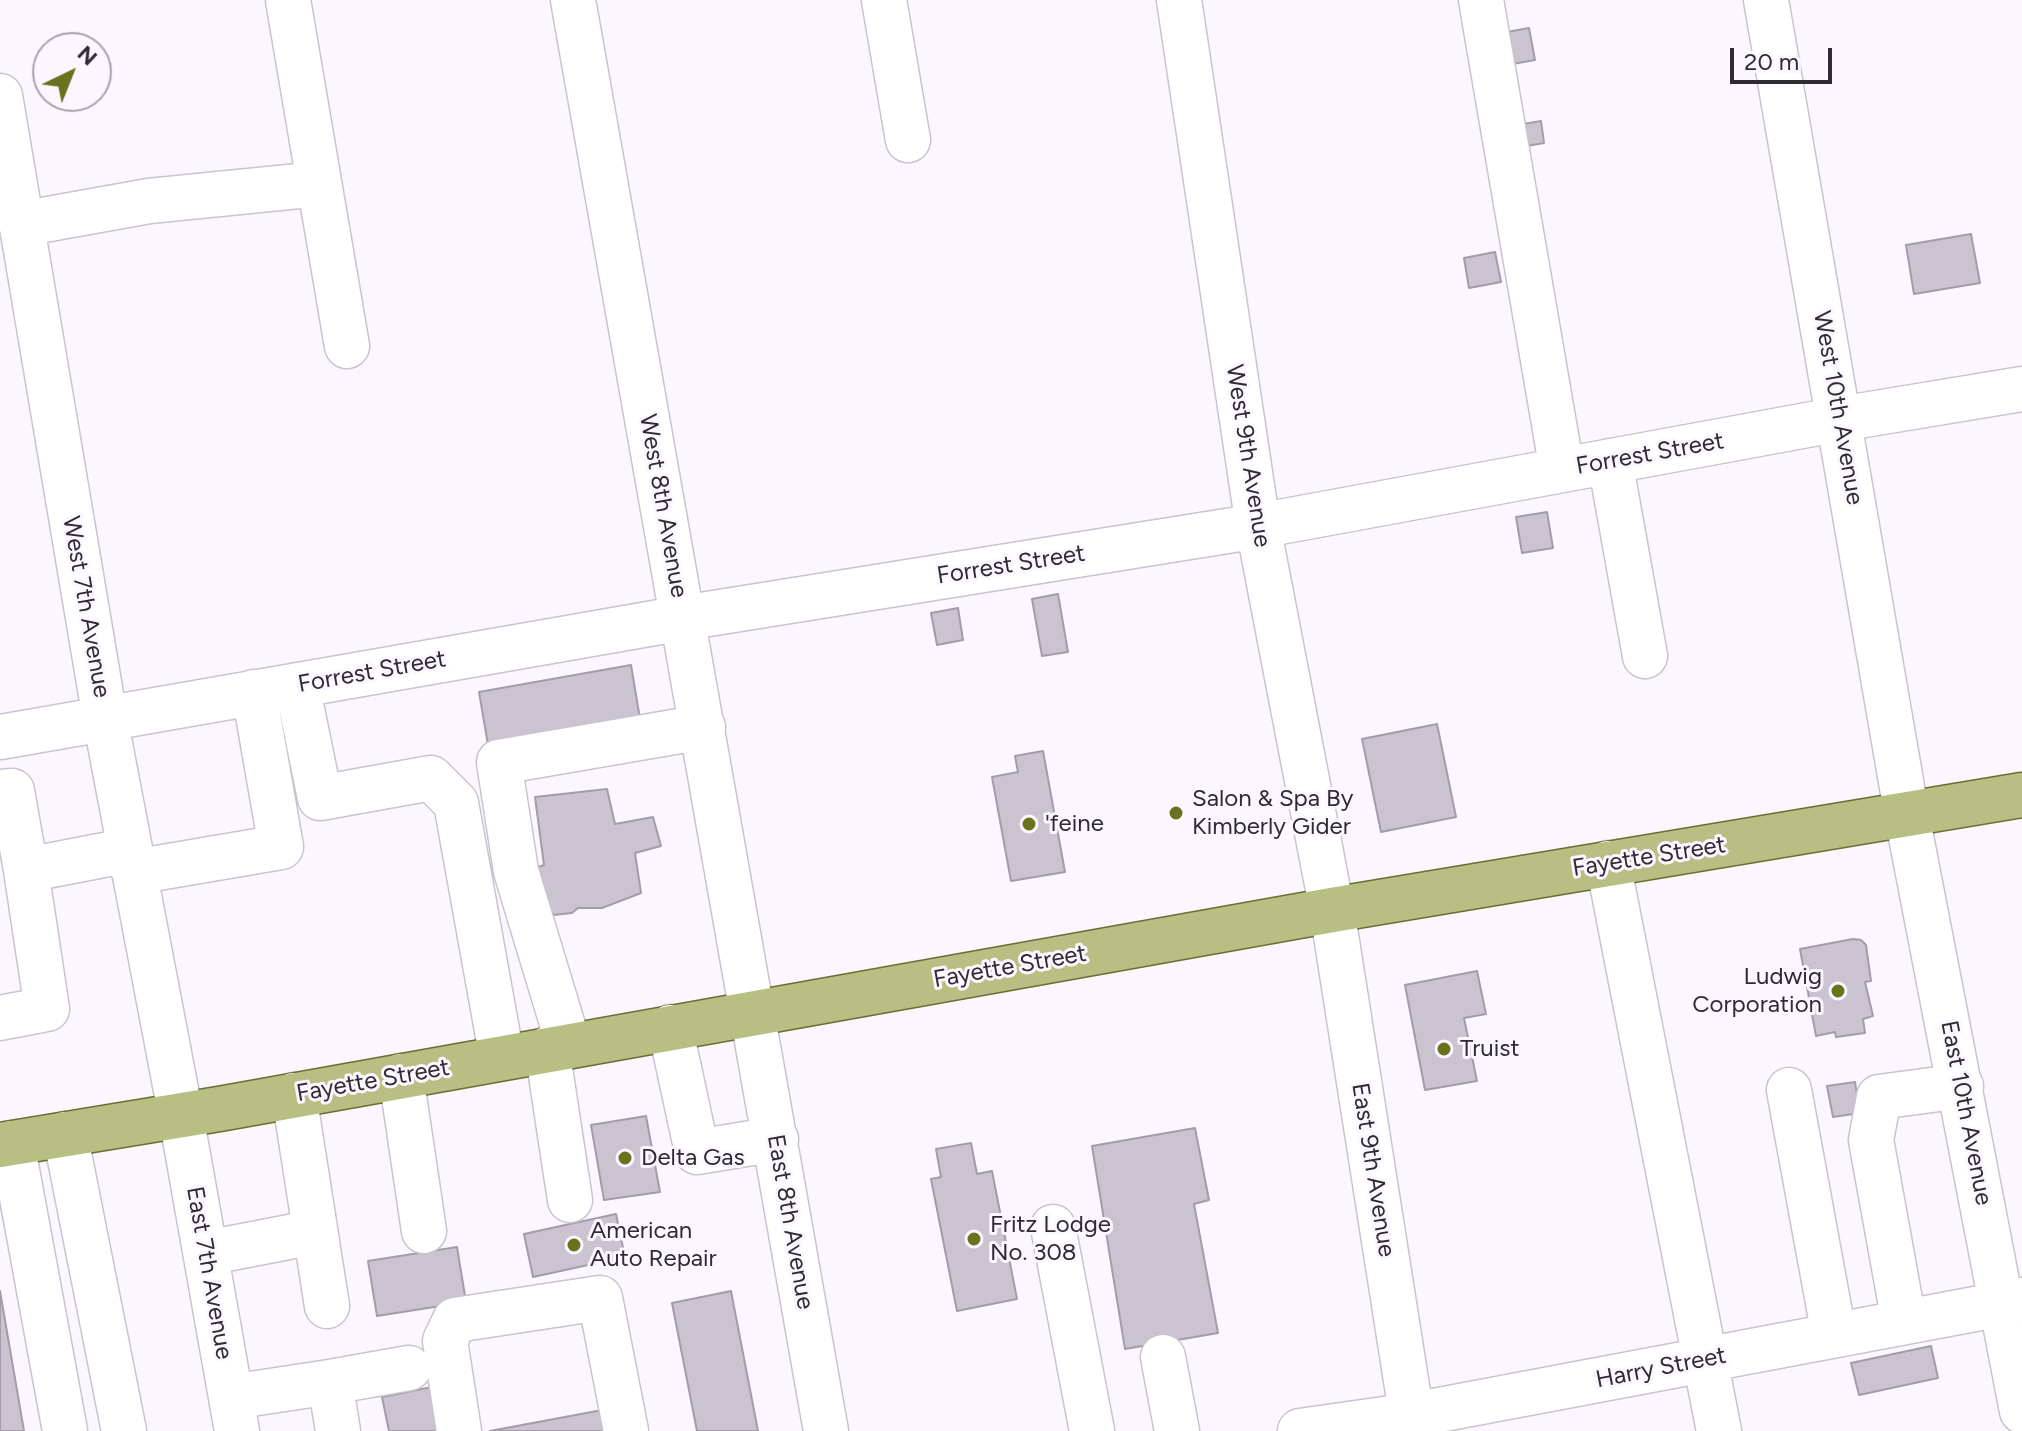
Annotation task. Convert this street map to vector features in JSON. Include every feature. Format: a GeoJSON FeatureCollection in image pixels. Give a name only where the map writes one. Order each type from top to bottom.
{"type":"FeatureCollection","features":[{"type":"Feature","properties":{"kind":"main road","name":"Fayette Street"},"geometry":{"type":"LineString","coordinates":[[6,1144],[181,1116],[1332,910],[2022,795]]}},
{"type":"Feature","properties":{"kind":"street"},"geometry":{"type":"LineString","coordinates":[[288,0],[347,346]]}},
{"type":"Feature","properties":{"kind":"street","name":"West 8th Avenue"},"geometry":{"type":"LineString","coordinates":[[573,0],[753,1012]]}},
{"type":"Feature","properties":{"kind":"street"},"geometry":{"type":"LineString","coordinates":[[884,0],[908,140]]}},
{"type":"Feature","properties":{"kind":"street","name":"West 9th Avenue"},"geometry":{"type":"LineString","coordinates":[[1179,0],[1258,526],[1332,910]]}},
{"type":"Feature","properties":{"kind":"street"},"geometry":{"type":"LineString","coordinates":[[1481,0],[1562,470]]}},
{"type":"Feature","properties":{"kind":"street","name":"West 10th Avenue"},"geometry":{"type":"LineString","coordinates":[[1766,0],[1907,816]]}},
{"type":"Feature","properties":{"kind":"street","name":"West 7th Avenue"},"geometry":{"type":"LineString","coordinates":[[0,96],[105,718],[181,1116]]}},
{"type":"Feature","properties":{"kind":"street"},"geometry":{"type":"LineString","coordinates":[[21,224],[149,201],[319,184]]}},
{"type":"Feature","properties":{"kind":"street","name":"Forrest Street"},"geometry":{"type":"LineString","coordinates":[[0,737],[683,618],[1258,526],[1840,419],[2022,389]]}},
{"type":"Feature","properties":{"kind":"street"},"geometry":{"type":"LineString","coordinates":[[1610,461],[1645,656]]}},
{"type":"Feature","properties":{"kind":"street"},"geometry":{"type":"LineString","coordinates":[[297,685],[320,798],[431,778],[456,803],[502,1058]]}},
{"type":"Feature","properties":{"kind":"street"},"geometry":{"type":"LineString","coordinates":[[26,870],[281,847],[254,692]]}},
{"type":"Feature","properties":{"kind":"street"},"geometry":{"type":"LineString","coordinates":[[570,1200],[558,1048],[516,871],[499,762],[703,727]]}},
{"type":"Feature","properties":{"kind":"street"},"geometry":{"type":"LineString","coordinates":[[0,792],[12,791],[47,1009],[0,1018]]}},
{"type":"Feature","properties":{"kind":"street","name":"East 10th Avenue"},"geometry":{"type":"LineString","coordinates":[[1907,816],[1961,1086],[2013,1302],[2022,1411]]}},
{"type":"Feature","properties":{"kind":"street"},"geometry":{"type":"LineString","coordinates":[[1608,863],[1719,1431]]}},
{"type":"Feature","properties":{"kind":"street","name":"East 9th Avenue"},"geometry":{"type":"LineString","coordinates":[[1332,910],[1413,1423]]}},
{"type":"Feature","properties":{"kind":"street","name":"East 8th Avenue"},"geometry":{"type":"LineString","coordinates":[[753,1012],[826,1431]]}},
{"type":"Feature","properties":{"kind":"street"},"geometry":{"type":"LineString","coordinates":[[670,1027],[697,1152],[776,1139]]}},
{"type":"Feature","properties":{"kind":"street"},"geometry":{"type":"LineString","coordinates":[[401,1076],[424,1231]]}},
{"type":"Feature","properties":{"kind":"street"},"geometry":{"type":"LineString","coordinates":[[1904,1322],[1871,1140],[1879,1097],[1961,1086]]}},
{"type":"Feature","properties":{"kind":"street"},"geometry":{"type":"LineString","coordinates":[[1789,1090],[1834,1335]]}},
{"type":"Feature","properties":{"kind":"street"},"geometry":{"type":"LineString","coordinates":[[294,1095],[327,1306]]}},
{"type":"Feature","properties":{"kind":"street","name":"East 7th Avenue"},"geometry":{"type":"LineString","coordinates":[[181,1116],[234,1414]]}},
{"type":"Feature","properties":{"kind":"street"},"geometry":{"type":"LineString","coordinates":[[65,1134],[124,1431]]}},
{"type":"Feature","properties":{"kind":"street"},"geometry":{"type":"LineString","coordinates":[[6,1144],[65,1431]]}},
{"type":"Feature","properties":{"kind":"street"},"geometry":{"type":"LineString","coordinates":[[1053,1227],[1092,1431]]}},
{"type":"Feature","properties":{"kind":"street"},"geometry":{"type":"LineString","coordinates":[[206,1253],[315,1232]]}},
{"type":"Feature","properties":{"kind":"street"},"geometry":{"type":"LineString","coordinates":[[459,1431],[445,1341],[455,1320],[600,1298],[626,1431]]}},
{"type":"Feature","properties":{"kind":"street","name":"Harry Street"},"geometry":{"type":"LineString","coordinates":[[1300,1431],[1413,1423],[1706,1359],[2013,1302]]}},
{"type":"Feature","properties":{"kind":"street"},"geometry":{"type":"LineString","coordinates":[[1163,1357],[1177,1431]]}},
{"type":"Feature","properties":{"kind":"street"},"geometry":{"type":"LineString","coordinates":[[234,1414],[330,1382],[409,1368]]}},
{"type":"Feature","properties":{"kind":"street"},"geometry":{"type":"LineString","coordinates":[[330,1382],[338,1431]]}},
{"type":"Feature","properties":{"kind":"street"},"geometry":{"type":"LineString","coordinates":[[37,1431],[36,1425],[56,1384]]}},
{"type":"Feature","properties":{"kind":"building"},"geometry":{"type":"Polygon","coordinates":[[[1529,28],[1535,60],[1501,66],[1496,34],[1529,28]]]}},
{"type":"Feature","properties":{"kind":"building"},"geometry":{"type":"Polygon","coordinates":[[[1541,121],[1544,143],[1515,148],[1511,126],[1541,121]]]}},
{"type":"Feature","properties":{"kind":"building"},"geometry":{"type":"Polygon","coordinates":[[[1971,234],[1980,283],[1914,294],[1906,245],[1971,234]]]}},
{"type":"Feature","properties":{"kind":"building"},"geometry":{"type":"Polygon","coordinates":[[[1495,252],[1501,282],[1469,288],[1464,258],[1495,252]]]}},
{"type":"Feature","properties":{"kind":"building"},"geometry":{"type":"Polygon","coordinates":[[[1547,512],[1553,548],[1522,553],[1516,517],[1547,512]]]}},
{"type":"Feature","properties":{"kind":"building"},"geometry":{"type":"Polygon","coordinates":[[[1058,594],[1068,652],[1042,656],[1032,599],[1058,594]]]}},
{"type":"Feature","properties":{"kind":"building"},"geometry":{"type":"Polygon","coordinates":[[[958,608],[963,640],[937,645],[931,613],[958,608]]]}},
{"type":"Feature","properties":{"kind":"building"},"geometry":{"type":"Polygon","coordinates":[[[631,665],[640,719],[488,745],[479,692],[631,665]]]}},
{"type":"Feature","properties":{"kind":"building"},"geometry":{"type":"Polygon","coordinates":[[[1437,724],[1456,817],[1381,832],[1362,739],[1437,724]]]}},
{"type":"Feature","properties":{"kind":"building","name":"'feine"},"geometry":{"type":"Polygon","coordinates":[[[1043,751],[1065,872],[1011,881],[992,777],[1018,772],[1015,756],[1043,751]]]}},
{"type":"Feature","properties":{"kind":"building"},"geometry":{"type":"Polygon","coordinates":[[[607,789],[615,824],[653,817],[661,846],[635,853],[641,893],[602,908],[578,908],[572,913],[554,915],[543,906],[535,868],[544,865],[535,797],[607,789]]]}},
{"type":"Feature","properties":{"kind":"building","name":"Ludwig Corporation"},"geometry":{"type":"Polygon","coordinates":[[[1861,940],[1866,945],[1871,981],[1865,982],[1873,1016],[1863,1019],[1865,1033],[1836,1037],[1835,1032],[1816,1036],[1800,949],[1861,940]]]}},
{"type":"Feature","properties":{"kind":"building","name":"Truist"},"geometry":{"type":"Polygon","coordinates":[[[1477,971],[1486,1014],[1464,1018],[1477,1081],[1425,1090],[1405,985],[1477,971]]]}},
{"type":"Feature","properties":{"kind":"building"},"geometry":{"type":"Polygon","coordinates":[[[1855,1082],[1860,1113],[1833,1117],[1827,1086],[1855,1082]]]}},
{"type":"Feature","properties":{"kind":"building","name":"Delta Gas"},"geometry":{"type":"Polygon","coordinates":[[[646,1116],[660,1192],[604,1200],[591,1125],[646,1116]]]}},
{"type":"Feature","properties":{"kind":"building"},"geometry":{"type":"Polygon","coordinates":[[[1195,1128],[1209,1200],[1194,1204],[1218,1333],[1125,1349],[1092,1146],[1195,1128]]]}},
{"type":"Feature","properties":{"kind":"building","name":"Fritz Lodge No. 308"},"geometry":{"type":"Polygon","coordinates":[[[971,1143],[977,1174],[992,1171],[1017,1299],[957,1311],[931,1179],[941,1177],[936,1149],[971,1143]]]}},
{"type":"Feature","properties":{"kind":"building","name":"American Auto Repair"},"geometry":{"type":"Polygon","coordinates":[[[616,1214],[625,1257],[533,1277],[524,1234],[616,1214]]]}},
{"type":"Feature","properties":{"kind":"building"},"geometry":{"type":"Polygon","coordinates":[[[457,1247],[466,1302],[377,1316],[368,1261],[457,1247]]]}},
{"type":"Feature","properties":{"kind":"building"},"geometry":{"type":"Polygon","coordinates":[[[0,1291],[24,1431],[0,1431],[0,1291]]]}},
{"type":"Feature","properties":{"kind":"building"},"geometry":{"type":"Polygon","coordinates":[[[731,1291],[758,1431],[697,1431],[672,1303],[731,1291]]]}},
{"type":"Feature","properties":{"kind":"building"},"geometry":{"type":"Polygon","coordinates":[[[1931,1346],[1938,1378],[1859,1395],[1851,1363],[1931,1346]]]}},
{"type":"Feature","properties":{"kind":"building"},"geometry":{"type":"Polygon","coordinates":[[[437,1386],[446,1431],[389,1431],[382,1397],[437,1386]]]}},
{"type":"Feature","properties":{"kind":"building"},"geometry":{"type":"Polygon","coordinates":[[[613,1408],[618,1431],[490,1431],[613,1408]]]}},
{"type":"Feature","properties":{"kind":"place","name":"Salon & Spa By Kimberly Gider"},"geometry":{"type":"Point","coordinates":[1176,813]}},
{"type":"Feature","properties":{"kind":"place","name":"'feine"},"geometry":{"type":"Point","coordinates":[1029,824]}},
{"type":"Feature","properties":{"kind":"place","name":"Ludwig Corporation"},"geometry":{"type":"Point","coordinates":[1838,991]}},
{"type":"Feature","properties":{"kind":"place","name":"Truist"},"geometry":{"type":"Point","coordinates":[1444,1049]}},
{"type":"Feature","properties":{"kind":"place","name":"Delta Gas"},"geometry":{"type":"Point","coordinates":[625,1158]}},
{"type":"Feature","properties":{"kind":"place","name":"Fritz Lodge No. 308"},"geometry":{"type":"Point","coordinates":[974,1239]}},
{"type":"Feature","properties":{"kind":"place","name":"American Auto Repair"},"geometry":{"type":"Point","coordinates":[574,1245]}}]}
